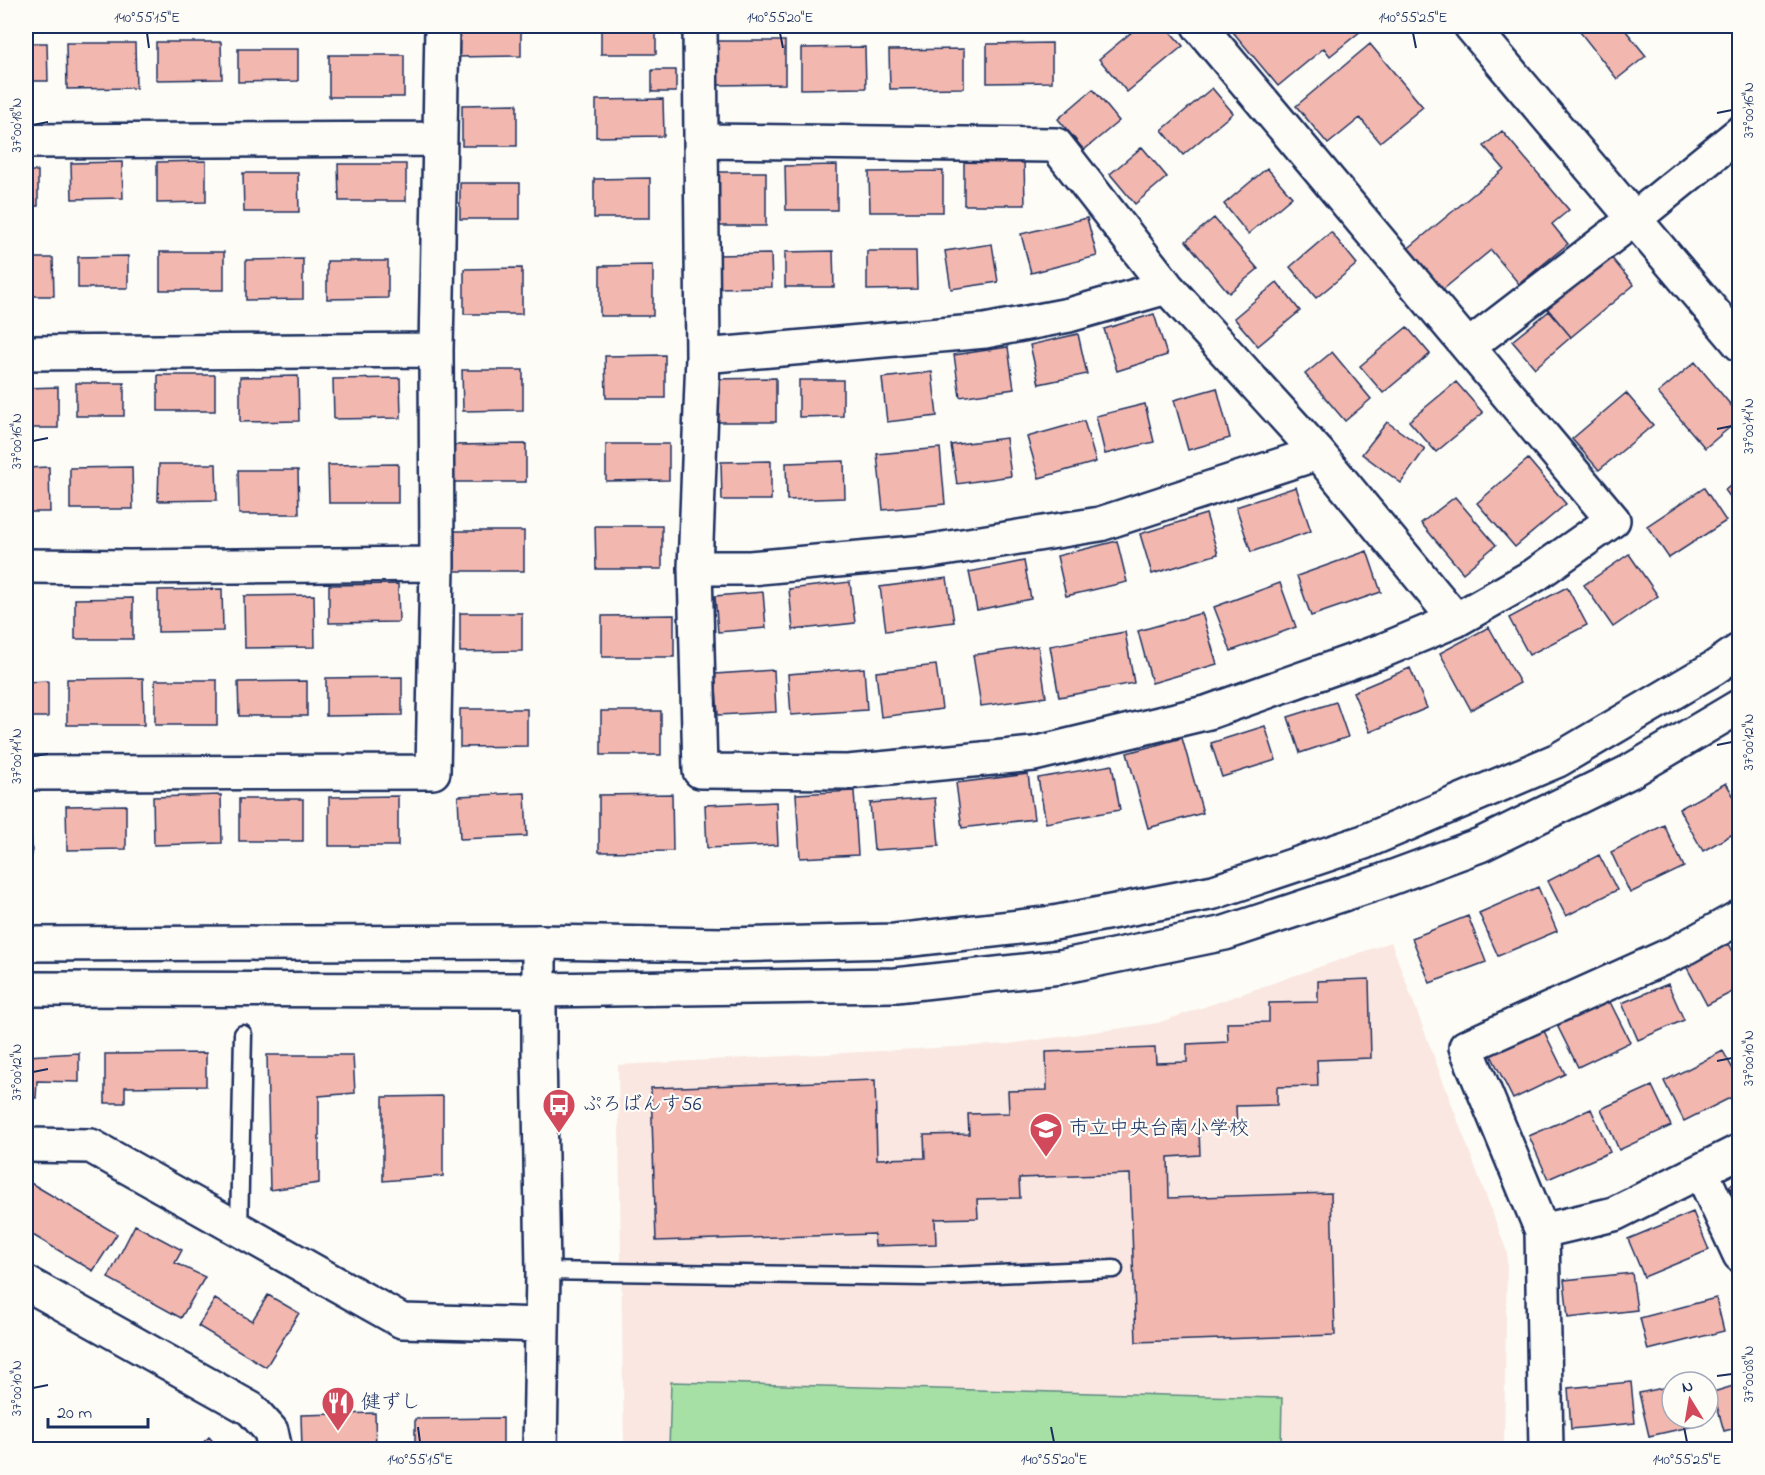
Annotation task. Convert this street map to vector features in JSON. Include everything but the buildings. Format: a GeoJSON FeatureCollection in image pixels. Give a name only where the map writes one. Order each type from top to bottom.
{"type":"FeatureCollection","features":[{"type":"Feature","properties":{"kind":"street"},"geometry":{"type":"LineString","coordinates":[[26,773],[433,772],[437,564],[436,350],[442,26]]}},
{"type":"Feature","properties":{"kind":"street"},"geometry":{"type":"LineString","coordinates":[[700,26],[703,356],[695,568],[700,771],[848,772],[1034,754],[1209,712],[1384,650],[1456,620],[1535,575],[1613,520],[1199,26]]}},
{"type":"Feature","properties":{"kind":"street"},"geometry":{"type":"LineString","coordinates":[[1471,26],[1740,344]]}},
{"type":"Feature","properties":{"kind":"street"},"geometry":{"type":"LineString","coordinates":[[1469,346],[1634,219],[1740,133]]}},
{"type":"Feature","properties":{"kind":"street"},"geometry":{"type":"LineString","coordinates":[[26,141],[440,139]]}},
{"type":"Feature","properties":{"kind":"street"},"geometry":{"type":"LineString","coordinates":[[702,141],[1056,145],[1167,287],[1318,453],[1456,620]]}},
{"type":"Feature","properties":{"kind":"street"},"geometry":{"type":"LineString","coordinates":[[703,356],[985,332],[1069,315],[1167,287]]}},
{"type":"Feature","properties":{"kind":"street"},"geometry":{"type":"LineString","coordinates":[[26,353],[436,350]]}},
{"type":"Feature","properties":{"kind":"street"},"geometry":{"type":"LineString","coordinates":[[695,568],[750,568],[925,552],[1100,524],[1318,453]]}},
{"type":"Feature","properties":{"kind":"street"},"geometry":{"type":"LineString","coordinates":[[26,566],[437,564]]}},
{"type":"Feature","properties":{"kind":"street"},"geometry":{"type":"LineString","coordinates":[[26,944],[539,942],[723,945],[895,941],[1054,923],[1214,892],[1364,842],[1558,760],[1714,668],[1740,650]]}},
{"type":"Feature","properties":{"kind":"street"},"geometry":{"type":"LineString","coordinates":[[26,989],[538,990],[896,985],[1060,967],[1225,933],[1377,883],[1480,845],[1629,772],[1740,706]]}},
{"type":"Feature","properties":{"kind":"street"},"geometry":{"type":"LineString","coordinates":[[1546,1449],[1542,1231],[1466,1047],[1679,951],[1740,917]]}},
{"type":"Feature","properties":{"kind":"street"},"geometry":{"type":"LineString","coordinates":[[539,942],[543,1270],[540,1449]]}},
{"type":"Feature","properties":{"kind":"street"},"geometry":{"type":"LineString","coordinates":[[26,1145],[91,1146],[402,1321],[542,1325]]}},
{"type":"Feature","properties":{"kind":"street"},"geometry":{"type":"LineString","coordinates":[[1542,1231],[1614,1214],[1740,1151]]}},
{"type":"Feature","properties":{"kind":"street"},"geometry":{"type":"LineString","coordinates":[[1701,1171],[1740,1255]]}},
{"type":"Feature","properties":{"kind":"street"},"geometry":{"type":"LineString","coordinates":[[26,1282],[251,1409],[271,1431],[275,1449]]}},
{"type":"Feature","properties":{"kind":"lane"},"geometry":{"type":"LineString","coordinates":[[240,1230],[243,1034]]}},
{"type":"Feature","properties":{"kind":"lane"},"geometry":{"type":"LineString","coordinates":[[543,1270],[926,1277],[1114,1269]]}},
{"type":"Feature","properties":{"kind":"shaded area","name":"市立中央台南小学校"},"geometry":{"type":"Polygon","coordinates":[[[1391,942],[1507,1252],[1504,1449],[624,1449],[618,1065],[1009,1044],[1158,1023],[1391,942]]]}},
{"type":"Feature","properties":{"kind":"green space"},"geometry":{"type":"Polygon","coordinates":[[[671,1382],[1282,1398],[1281,1449],[669,1449],[671,1382]]]}},
{"type":"Feature","properties":{"kind":"place","name":"ぷろばんす56"},"geometry":{"type":"Point","coordinates":[559,1134]}},
{"type":"Feature","properties":{"kind":"place","name":"市立中央台南小学校"},"geometry":{"type":"Point","coordinates":[1046,1158]}},
{"type":"Feature","properties":{"kind":"place","name":"健ずし"},"geometry":{"type":"Point","coordinates":[338,1432]}}]}
